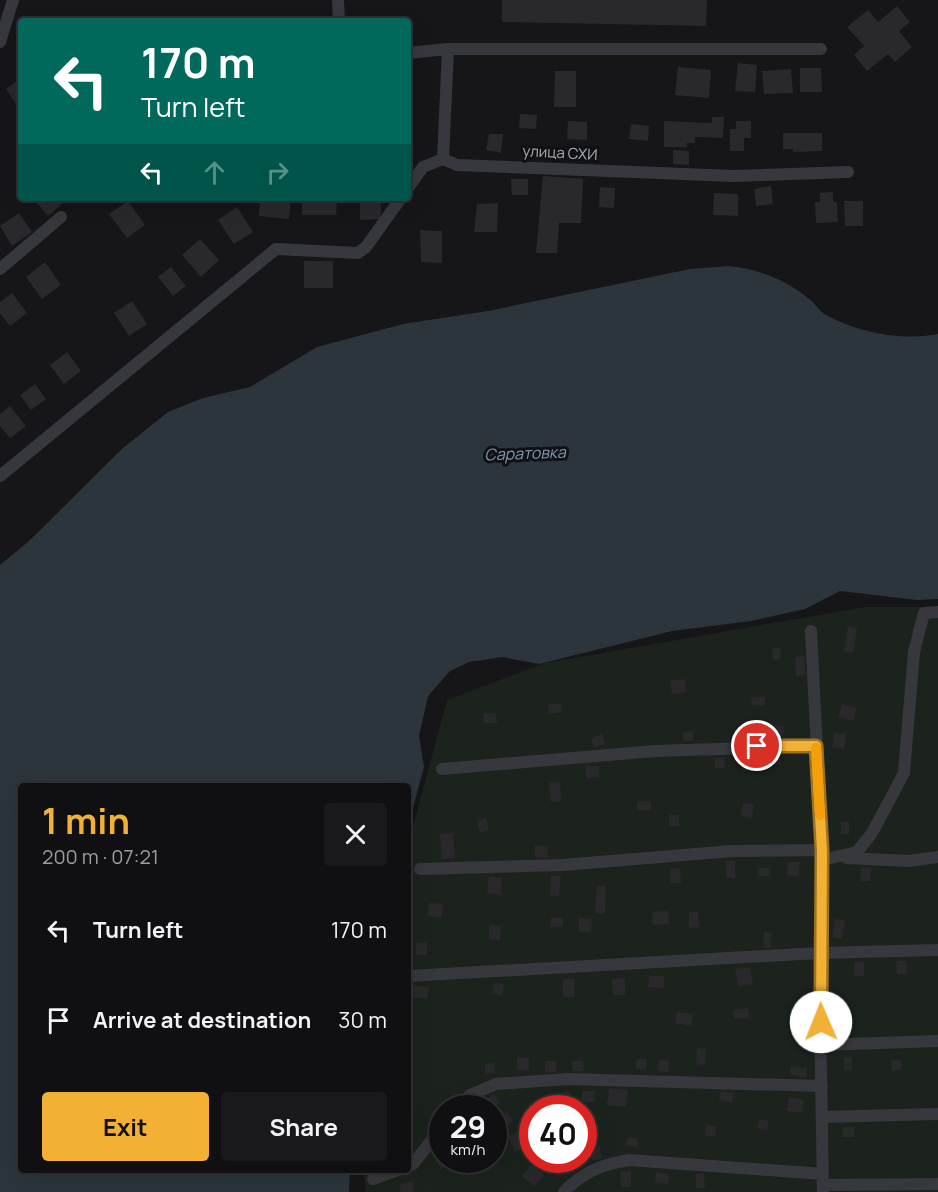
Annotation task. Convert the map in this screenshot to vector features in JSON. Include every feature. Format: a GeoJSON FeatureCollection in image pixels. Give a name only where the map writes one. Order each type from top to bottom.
{"type":"FeatureCollection","features":[{"type":"Feature","properties":{"kind":"street"},"geometry":{"type":"LineString","coordinates":[[0,42],[13,0]]}},
{"type":"Feature","properties":{"kind":"street"},"geometry":{"type":"LineString","coordinates":[[338,0],[339,18]]}},
{"type":"Feature","properties":{"kind":"street"},"geometry":{"type":"LineString","coordinates":[[411,53],[448,49],[821,49]]}},
{"type":"Feature","properties":{"kind":"street"},"geometry":{"type":"LineString","coordinates":[[411,184],[423,167],[443,159],[448,49]]}},
{"type":"Feature","properties":{"kind":"street","name":"улица СХИ"},"geometry":{"type":"LineString","coordinates":[[443,159],[457,165],[734,176],[848,172]]}},
{"type":"Feature","properties":{"kind":"street"},"geometry":{"type":"LineString","coordinates":[[0,476],[276,249],[358,253],[366,247],[399,201]]}},
{"type":"Feature","properties":{"kind":"street"},"geometry":{"type":"LineString","coordinates":[[0,270],[61,217]]}},
{"type":"Feature","properties":{"kind":"street"},"geometry":{"type":"LineString","coordinates":[[840,858],[857,852],[872,833],[904,773],[914,652],[924,614],[938,612]]}},
{"type":"Feature","properties":{"kind":"street"},"geometry":{"type":"LineString","coordinates":[[811,631],[822,855],[819,953],[823,1184]]}},
{"type":"Feature","properties":{"kind":"street"},"geometry":{"type":"LineString","coordinates":[[442,769],[666,751],[816,746]]}},
{"type":"Feature","properties":{"kind":"street"},"geometry":{"type":"LineString","coordinates":[[420,870],[563,865],[732,851],[908,861],[938,857]]}},
{"type":"Feature","properties":{"kind":"street"},"geometry":{"type":"LineString","coordinates":[[411,976],[819,953],[938,950]]}},
{"type":"Feature","properties":{"kind":"street"},"geometry":{"type":"LineString","coordinates":[[821,1045],[938,1041]]}},
{"type":"Feature","properties":{"kind":"street"},"geometry":{"type":"LineString","coordinates":[[470,1095],[496,1084],[568,1079],[822,1086]]}},
{"type":"Feature","properties":{"kind":"street"},"geometry":{"type":"LineString","coordinates":[[822,1117],[938,1114]]}},
{"type":"Feature","properties":{"kind":"street"},"geometry":{"type":"LineString","coordinates":[[411,1165],[429,1144]]}},
{"type":"Feature","properties":{"kind":"street"},"geometry":{"type":"LineString","coordinates":[[564,1192],[577,1178],[609,1163],[629,1160],[823,1184],[938,1184]]}},
{"type":"Feature","properties":{"kind":"street"},"geometry":{"type":"LineString","coordinates":[[373,1179],[390,1173]]}},
{"type":"Feature","properties":{"kind":"shaded area"},"geometry":{"type":"Polygon","coordinates":[[[865,607],[938,607],[938,1192],[366,1192],[363,1173],[411,1173],[411,834],[447,700],[545,663],[865,607]]]}},
{"type":"Feature","properties":{"kind":"water","name":"Саратовка"},"geometry":{"type":"Polygon","coordinates":[[[729,266],[761,273],[800,292],[826,315],[866,331],[910,337],[938,334],[938,599],[917,600],[840,591],[805,609],[751,621],[672,631],[539,664],[502,657],[469,662],[450,671],[428,696],[419,736],[424,767],[411,815],[411,783],[18,783],[18,1173],[350,1173],[349,1192],[0,1192],[0,565],[29,541],[123,448],[168,412],[203,398],[250,387],[317,347],[403,324],[488,311],[690,269],[729,266]]]}},
{"type":"Feature","properties":{"kind":"building"},"geometry":{"type":"Polygon","coordinates":[[[502,0],[707,0],[706,26],[502,22],[502,0]]]}},
{"type":"Feature","properties":{"kind":"building"},"geometry":{"type":"Polygon","coordinates":[[[897,6],[910,22],[899,31],[912,47],[895,62],[888,54],[867,71],[854,55],[864,46],[847,27],[868,10],[878,22],[897,6]]]}},
{"type":"Feature","properties":{"kind":"building"},"geometry":{"type":"Polygon","coordinates":[[[738,63],[757,65],[755,92],[735,91],[738,63]]]}},
{"type":"Feature","properties":{"kind":"building"},"geometry":{"type":"Polygon","coordinates":[[[678,67],[711,70],[709,98],[675,95],[678,67]]]}},
{"type":"Feature","properties":{"kind":"building"},"geometry":{"type":"Polygon","coordinates":[[[800,68],[821,68],[822,92],[800,92],[800,68]]]}},
{"type":"Feature","properties":{"kind":"building"},"geometry":{"type":"Polygon","coordinates":[[[791,69],[793,93],[764,94],[762,71],[791,69]]]}},
{"type":"Feature","properties":{"kind":"building"},"geometry":{"type":"Polygon","coordinates":[[[555,71],[576,71],[576,107],[554,107],[555,71]]]}},
{"type":"Feature","properties":{"kind":"building"},"geometry":{"type":"Polygon","coordinates":[[[18,80],[18,107],[6,89],[18,80]]]}},
{"type":"Feature","properties":{"kind":"building"},"geometry":{"type":"Polygon","coordinates":[[[520,114],[537,115],[536,129],[519,128],[520,114]]]}},
{"type":"Feature","properties":{"kind":"building"},"geometry":{"type":"Polygon","coordinates":[[[712,117],[724,117],[723,138],[695,137],[695,143],[687,143],[687,147],[664,147],[664,121],[712,123],[712,117]]]}},
{"type":"Feature","properties":{"kind":"building"},"geometry":{"type":"Polygon","coordinates":[[[568,121],[587,122],[587,140],[567,139],[568,121]]]}},
{"type":"Feature","properties":{"kind":"building"},"geometry":{"type":"Polygon","coordinates":[[[736,121],[751,121],[751,138],[744,138],[744,151],[730,151],[730,129],[736,129],[736,121]]]}},
{"type":"Feature","properties":{"kind":"building"},"geometry":{"type":"Polygon","coordinates":[[[631,124],[649,126],[648,141],[629,139],[631,124]]]}},
{"type":"Feature","properties":{"kind":"building"},"geometry":{"type":"Polygon","coordinates":[[[783,133],[822,133],[822,151],[793,152],[793,149],[783,149],[783,133]]]}},
{"type":"Feature","properties":{"kind":"building"},"geometry":{"type":"Polygon","coordinates":[[[489,134],[503,134],[501,153],[486,150],[489,134]]]}},
{"type":"Feature","properties":{"kind":"building"},"geometry":{"type":"Polygon","coordinates":[[[673,150],[689,151],[689,165],[673,164],[673,150]]]}},
{"type":"Feature","properties":{"kind":"building"},"geometry":{"type":"Polygon","coordinates":[[[543,176],[583,179],[581,223],[559,223],[557,253],[536,253],[543,176]]]}},
{"type":"Feature","properties":{"kind":"building"},"geometry":{"type":"Polygon","coordinates":[[[511,179],[528,179],[528,195],[512,195],[511,179]]]}},
{"type":"Feature","properties":{"kind":"building"},"geometry":{"type":"Polygon","coordinates":[[[771,186],[773,204],[756,206],[754,189],[771,186]]]}},
{"type":"Feature","properties":{"kind":"building"},"geometry":{"type":"Polygon","coordinates":[[[600,187],[615,188],[614,208],[599,207],[600,187]]]}},
{"type":"Feature","properties":{"kind":"building"},"geometry":{"type":"Polygon","coordinates":[[[833,192],[833,202],[837,202],[838,222],[816,223],[815,202],[820,202],[820,193],[833,192]]]}},
{"type":"Feature","properties":{"kind":"building"},"geometry":{"type":"Polygon","coordinates":[[[714,193],[738,194],[738,216],[713,215],[714,193]]]}},
{"type":"Feature","properties":{"kind":"building"},"geometry":{"type":"Polygon","coordinates":[[[61,201],[63,203],[48,216],[37,203],[61,201]]]}},
{"type":"Feature","properties":{"kind":"building"},"geometry":{"type":"Polygon","coordinates":[[[128,201],[145,225],[127,238],[109,214],[128,201]]]}},
{"type":"Feature","properties":{"kind":"building"},"geometry":{"type":"Polygon","coordinates":[[[260,201],[291,201],[289,219],[259,216],[260,201]]]}},
{"type":"Feature","properties":{"kind":"building"},"geometry":{"type":"Polygon","coordinates":[[[302,201],[337,201],[336,215],[302,215],[302,201]]]}},
{"type":"Feature","properties":{"kind":"building"},"geometry":{"type":"Polygon","coordinates":[[[360,201],[381,201],[381,219],[360,220],[360,201]]]}},
{"type":"Feature","properties":{"kind":"building"},"geometry":{"type":"Polygon","coordinates":[[[844,201],[863,201],[863,226],[845,226],[844,201]]]}},
{"type":"Feature","properties":{"kind":"building"},"geometry":{"type":"Polygon","coordinates":[[[498,203],[497,232],[474,232],[477,204],[498,203]]]}},
{"type":"Feature","properties":{"kind":"building"},"geometry":{"type":"Polygon","coordinates":[[[237,207],[253,232],[234,244],[218,220],[237,207]]]}},
{"type":"Feature","properties":{"kind":"building"},"geometry":{"type":"Polygon","coordinates":[[[19,213],[32,232],[12,246],[0,226],[19,213]]]}},
{"type":"Feature","properties":{"kind":"building"},"geometry":{"type":"Polygon","coordinates":[[[420,230],[442,231],[442,263],[421,262],[420,230]]]}},
{"type":"Feature","properties":{"kind":"building"},"geometry":{"type":"Polygon","coordinates":[[[200,239],[219,260],[201,277],[182,255],[200,239]]]}},
{"type":"Feature","properties":{"kind":"building"},"geometry":{"type":"Polygon","coordinates":[[[304,261],[333,261],[333,288],[304,288],[304,261]]]}},
{"type":"Feature","properties":{"kind":"building"},"geometry":{"type":"Polygon","coordinates":[[[45,262],[61,285],[42,299],[26,277],[45,262]]]}},
{"type":"Feature","properties":{"kind":"building"},"geometry":{"type":"Polygon","coordinates":[[[171,267],[186,286],[173,296],[158,277],[171,267]]]}},
{"type":"Feature","properties":{"kind":"building"},"geometry":{"type":"Polygon","coordinates":[[[12,293],[27,313],[10,326],[0,313],[0,302],[12,293]]]}},
{"type":"Feature","properties":{"kind":"building"},"geometry":{"type":"Polygon","coordinates":[[[132,301],[147,324],[129,336],[114,313],[132,301]]]}},
{"type":"Feature","properties":{"kind":"building"},"geometry":{"type":"Polygon","coordinates":[[[67,352],[81,371],[64,384],[50,365],[67,352]]]}},
{"type":"Feature","properties":{"kind":"building"},"geometry":{"type":"Polygon","coordinates":[[[35,384],[46,399],[31,410],[20,395],[35,384]]]}},
{"type":"Feature","properties":{"kind":"building"},"geometry":{"type":"Polygon","coordinates":[[[10,406],[26,426],[10,438],[0,426],[0,414],[10,406]]]}},
{"type":"Feature","properties":{"kind":"building"},"geometry":{"type":"Polygon","coordinates":[[[848,626],[857,628],[853,653],[844,651],[848,626]]]}},
{"type":"Feature","properties":{"kind":"building"},"geometry":{"type":"Polygon","coordinates":[[[772,648],[780,648],[781,659],[773,660],[772,648]]]}},
{"type":"Feature","properties":{"kind":"building"},"geometry":{"type":"Polygon","coordinates":[[[804,656],[806,675],[796,676],[795,657],[804,656]]]}},
{"type":"Feature","properties":{"kind":"building"},"geometry":{"type":"Polygon","coordinates":[[[685,679],[687,692],[672,694],[670,681],[685,679]]]}},
{"type":"Feature","properties":{"kind":"building"},"geometry":{"type":"Polygon","coordinates":[[[751,697],[765,697],[765,705],[752,705],[751,697]]]}},
{"type":"Feature","properties":{"kind":"building"},"geometry":{"type":"Polygon","coordinates":[[[561,703],[562,712],[549,714],[548,705],[561,703]]]}},
{"type":"Feature","properties":{"kind":"building"},"geometry":{"type":"Polygon","coordinates":[[[842,704],[857,708],[853,721],[838,717],[842,704]]]}},
{"type":"Feature","properties":{"kind":"building"},"geometry":{"type":"Polygon","coordinates":[[[483,713],[496,713],[497,723],[484,723],[483,713]]]}},
{"type":"Feature","properties":{"kind":"building"},"geometry":{"type":"Polygon","coordinates":[[[764,725],[784,726],[783,737],[763,735],[764,725]]]}},
{"type":"Feature","properties":{"kind":"building"},"geometry":{"type":"Polygon","coordinates":[[[693,731],[693,741],[683,741],[683,732],[693,731]]]}},
{"type":"Feature","properties":{"kind":"building"},"geometry":{"type":"Polygon","coordinates":[[[834,733],[846,734],[844,749],[832,747],[834,733]]]}},
{"type":"Feature","properties":{"kind":"building"},"geometry":{"type":"Polygon","coordinates":[[[602,734],[605,744],[594,748],[591,738],[602,734]]]}},
{"type":"Feature","properties":{"kind":"building"},"geometry":{"type":"Polygon","coordinates":[[[770,755],[780,755],[781,764],[771,765],[770,755]]]}},
{"type":"Feature","properties":{"kind":"building"},"geometry":{"type":"Polygon","coordinates":[[[715,758],[725,758],[724,768],[715,768],[715,758]]]}},
{"type":"Feature","properties":{"kind":"building"},"geometry":{"type":"Polygon","coordinates":[[[742,759],[751,759],[751,771],[742,771],[742,759]]]}},
{"type":"Feature","properties":{"kind":"building"},"geometry":{"type":"Polygon","coordinates":[[[586,766],[599,766],[600,777],[586,778],[586,766]]]}},
{"type":"Feature","properties":{"kind":"building"},"geometry":{"type":"Polygon","coordinates":[[[560,782],[561,801],[551,802],[549,783],[560,782]]]}},
{"type":"Feature","properties":{"kind":"building"},"geometry":{"type":"Polygon","coordinates":[[[637,801],[651,801],[651,810],[637,810],[637,801]]]}},
{"type":"Feature","properties":{"kind":"building"},"geometry":{"type":"Polygon","coordinates":[[[743,803],[754,804],[752,818],[741,816],[743,803]]]}},
{"type":"Feature","properties":{"kind":"building"},"geometry":{"type":"Polygon","coordinates":[[[669,815],[679,815],[679,826],[669,826],[669,815]]]}},
{"type":"Feature","properties":{"kind":"building"},"geometry":{"type":"Polygon","coordinates":[[[486,818],[489,830],[480,832],[477,821],[486,818]]]}},
{"type":"Feature","properties":{"kind":"building"},"geometry":{"type":"Polygon","coordinates":[[[841,822],[849,822],[849,834],[841,834],[841,822]]]}},
{"type":"Feature","properties":{"kind":"building"},"geometry":{"type":"Polygon","coordinates":[[[453,833],[455,858],[442,859],[440,834],[453,833]]]}},
{"type":"Feature","properties":{"kind":"building"},"geometry":{"type":"Polygon","coordinates":[[[535,845],[548,846],[547,858],[535,857],[535,845]]]}},
{"type":"Feature","properties":{"kind":"building"},"geometry":{"type":"Polygon","coordinates":[[[726,861],[735,861],[735,878],[726,878],[726,861]]]}},
{"type":"Feature","properties":{"kind":"building"},"geometry":{"type":"Polygon","coordinates":[[[788,862],[800,862],[799,876],[787,875],[788,862]]]}},
{"type":"Feature","properties":{"kind":"building"},"geometry":{"type":"Polygon","coordinates":[[[680,868],[681,883],[670,883],[670,869],[680,868]]]}},
{"type":"Feature","properties":{"kind":"building"},"geometry":{"type":"Polygon","coordinates":[[[758,868],[770,868],[770,876],[758,876],[758,868]]]}},
{"type":"Feature","properties":{"kind":"building"},"geometry":{"type":"Polygon","coordinates":[[[861,868],[871,868],[870,881],[860,881],[861,868]]]}},
{"type":"Feature","properties":{"kind":"building"},"geometry":{"type":"Polygon","coordinates":[[[551,876],[561,876],[559,896],[550,895],[551,876]]]}},
{"type":"Feature","properties":{"kind":"building"},"geometry":{"type":"Polygon","coordinates":[[[489,877],[502,878],[501,895],[487,893],[489,877]]]}},
{"type":"Feature","properties":{"kind":"building"},"geometry":{"type":"Polygon","coordinates":[[[597,886],[606,886],[605,913],[595,913],[597,886]]]}},
{"type":"Feature","properties":{"kind":"building"},"geometry":{"type":"Polygon","coordinates":[[[429,903],[443,904],[441,918],[427,916],[429,903]]]}},
{"type":"Feature","properties":{"kind":"building"},"geometry":{"type":"Polygon","coordinates":[[[668,911],[669,924],[653,925],[652,912],[668,911]]]}},
{"type":"Feature","properties":{"kind":"building"},"geometry":{"type":"Polygon","coordinates":[[[689,912],[698,912],[699,927],[689,928],[689,912]]]}},
{"type":"Feature","properties":{"kind":"building"},"geometry":{"type":"Polygon","coordinates":[[[551,918],[563,918],[563,927],[550,927],[551,918]]]}},
{"type":"Feature","properties":{"kind":"building"},"geometry":{"type":"Polygon","coordinates":[[[579,918],[592,919],[591,932],[579,932],[579,918]]]}},
{"type":"Feature","properties":{"kind":"building"},"geometry":{"type":"Polygon","coordinates":[[[835,919],[845,920],[842,939],[832,937],[835,919]]]}},
{"type":"Feature","properties":{"kind":"building"},"geometry":{"type":"Polygon","coordinates":[[[489,925],[501,926],[500,940],[489,939],[489,925]]]}},
{"type":"Feature","properties":{"kind":"building"},"geometry":{"type":"Polygon","coordinates":[[[764,932],[772,933],[770,948],[763,947],[764,932]]]}},
{"type":"Feature","properties":{"kind":"building"},"geometry":{"type":"Polygon","coordinates":[[[416,943],[427,943],[427,955],[416,955],[416,943]]]}},
{"type":"Feature","properties":{"kind":"building"},"geometry":{"type":"Polygon","coordinates":[[[896,961],[906,961],[907,974],[897,974],[896,961]]]}},
{"type":"Feature","properties":{"kind":"building"},"geometry":{"type":"Polygon","coordinates":[[[854,962],[864,962],[864,976],[854,976],[854,962]]]}},
{"type":"Feature","properties":{"kind":"building"},"geometry":{"type":"Polygon","coordinates":[[[750,967],[753,984],[738,986],[735,969],[750,967]]]}},
{"type":"Feature","properties":{"kind":"building"},"geometry":{"type":"Polygon","coordinates":[[[649,976],[664,976],[664,988],[648,987],[649,976]]]}},
{"type":"Feature","properties":{"kind":"building"},"geometry":{"type":"Polygon","coordinates":[[[625,978],[625,995],[613,995],[612,979],[625,978]]]}},
{"type":"Feature","properties":{"kind":"building"},"geometry":{"type":"Polygon","coordinates":[[[563,979],[574,979],[574,997],[563,997],[563,979]]]}},
{"type":"Feature","properties":{"kind":"building"},"geometry":{"type":"Polygon","coordinates":[[[494,983],[504,984],[502,995],[492,994],[494,983]]]}},
{"type":"Feature","properties":{"kind":"building"},"geometry":{"type":"Polygon","coordinates":[[[413,985],[429,987],[427,999],[412,997],[413,985]]]}},
{"type":"Feature","properties":{"kind":"building"},"geometry":{"type":"Polygon","coordinates":[[[748,1008],[749,1018],[734,1019],[733,1010],[748,1008]]]}},
{"type":"Feature","properties":{"kind":"building"},"geometry":{"type":"Polygon","coordinates":[[[677,1012],[693,1014],[691,1026],[675,1023],[677,1012]]]}},
{"type":"Feature","properties":{"kind":"building"},"geometry":{"type":"Polygon","coordinates":[[[794,1015],[807,1015],[807,1028],[793,1028],[794,1015]]]}},
{"type":"Feature","properties":{"kind":"building"},"geometry":{"type":"Polygon","coordinates":[[[697,1048],[706,1049],[705,1065],[696,1064],[697,1048]]]}},
{"type":"Feature","properties":{"kind":"building"},"geometry":{"type":"Polygon","coordinates":[[[517,1057],[529,1058],[529,1070],[517,1070],[517,1057]]]}},
{"type":"Feature","properties":{"kind":"building"},"geometry":{"type":"Polygon","coordinates":[[[844,1057],[852,1058],[852,1070],[844,1070],[844,1057]]]}},
{"type":"Feature","properties":{"kind":"building"},"geometry":{"type":"Polygon","coordinates":[[[637,1059],[646,1059],[646,1070],[636,1069],[637,1059]]]}},
{"type":"Feature","properties":{"kind":"building"},"geometry":{"type":"Polygon","coordinates":[[[659,1060],[669,1061],[668,1072],[658,1071],[659,1060]]]}},
{"type":"Feature","properties":{"kind":"building"},"geometry":{"type":"Polygon","coordinates":[[[891,1060],[901,1060],[902,1070],[892,1071],[891,1060]]]}},
{"type":"Feature","properties":{"kind":"building"},"geometry":{"type":"Polygon","coordinates":[[[545,1061],[556,1061],[556,1072],[545,1072],[545,1061]]]}},
{"type":"Feature","properties":{"kind":"building"},"geometry":{"type":"Polygon","coordinates":[[[572,1061],[583,1061],[584,1071],[573,1071],[572,1061]]]}},
{"type":"Feature","properties":{"kind":"building"},"geometry":{"type":"Polygon","coordinates":[[[494,1063],[495,1073],[485,1073],[485,1064],[494,1063]]]}},
{"type":"Feature","properties":{"kind":"building"},"geometry":{"type":"Polygon","coordinates":[[[791,1066],[807,1068],[806,1077],[790,1075],[791,1066]]]}},
{"type":"Feature","properties":{"kind":"building"},"geometry":{"type":"Polygon","coordinates":[[[609,1088],[628,1090],[626,1107],[607,1105],[609,1088]]]}},
{"type":"Feature","properties":{"kind":"building"},"geometry":{"type":"Polygon","coordinates":[[[582,1091],[595,1091],[595,1095],[582,1095],[582,1091]]]}},
{"type":"Feature","properties":{"kind":"building"},"geometry":{"type":"Polygon","coordinates":[[[721,1091],[734,1094],[732,1103],[719,1100],[721,1091]]]}},
{"type":"Feature","properties":{"kind":"building"},"geometry":{"type":"Polygon","coordinates":[[[569,1092],[569,1095],[555,1095],[569,1092]]]}},
{"type":"Feature","properties":{"kind":"building"},"geometry":{"type":"Polygon","coordinates":[[[789,1097],[804,1100],[802,1113],[787,1111],[789,1097]]]}},
{"type":"Feature","properties":{"kind":"building"},"geometry":{"type":"Polygon","coordinates":[[[507,1112],[513,1121],[507,1125],[507,1112]]]}},
{"type":"Feature","properties":{"kind":"building"},"geometry":{"type":"Polygon","coordinates":[[[759,1119],[769,1121],[767,1130],[757,1128],[759,1119]]]}},
{"type":"Feature","properties":{"kind":"building"},"geometry":{"type":"Polygon","coordinates":[[[706,1125],[716,1127],[715,1137],[705,1135],[706,1125]]]}},
{"type":"Feature","properties":{"kind":"building"},"geometry":{"type":"Polygon","coordinates":[[[843,1127],[854,1127],[854,1137],[842,1137],[843,1127]]]}},
{"type":"Feature","properties":{"kind":"building"},"geometry":{"type":"Polygon","coordinates":[[[518,1132],[519,1150],[515,1152],[508,1136],[518,1132]]]}},
{"type":"Feature","properties":{"kind":"building"},"geometry":{"type":"Polygon","coordinates":[[[628,1137],[638,1138],[637,1147],[626,1145],[628,1137]]]}},
{"type":"Feature","properties":{"kind":"building"},"geometry":{"type":"Polygon","coordinates":[[[597,1146],[600,1146],[602,1159],[597,1160],[597,1146]]]}},
{"type":"Feature","properties":{"kind":"building"},"geometry":{"type":"Polygon","coordinates":[[[631,1171],[631,1187],[621,1187],[620,1172],[631,1171]]]}},
{"type":"Feature","properties":{"kind":"building"},"geometry":{"type":"Polygon","coordinates":[[[656,1172],[669,1174],[668,1184],[655,1182],[656,1172]]]}},
{"type":"Feature","properties":{"kind":"building"},"geometry":{"type":"Polygon","coordinates":[[[524,1173],[544,1175],[535,1186],[522,1176],[524,1173]]]}},
{"type":"Feature","properties":{"kind":"building"},"geometry":{"type":"Polygon","coordinates":[[[696,1174],[704,1174],[705,1188],[696,1188],[696,1174]]]}},
{"type":"Feature","properties":{"kind":"building"},"geometry":{"type":"Polygon","coordinates":[[[413,1182],[414,1192],[401,1192],[399,1184],[413,1182]]]}},
{"type":"Feature","properties":{"kind":"slow traffic"},"geometry":{"type":"LineString","coordinates":[[816,748],[820,815]]}},
{"type":"Feature","properties":{"kind":"route"},"geometry":{"type":"LineString","coordinates":[[757,746],[816,746],[822,850],[819,953],[821,1022]]}}]}
